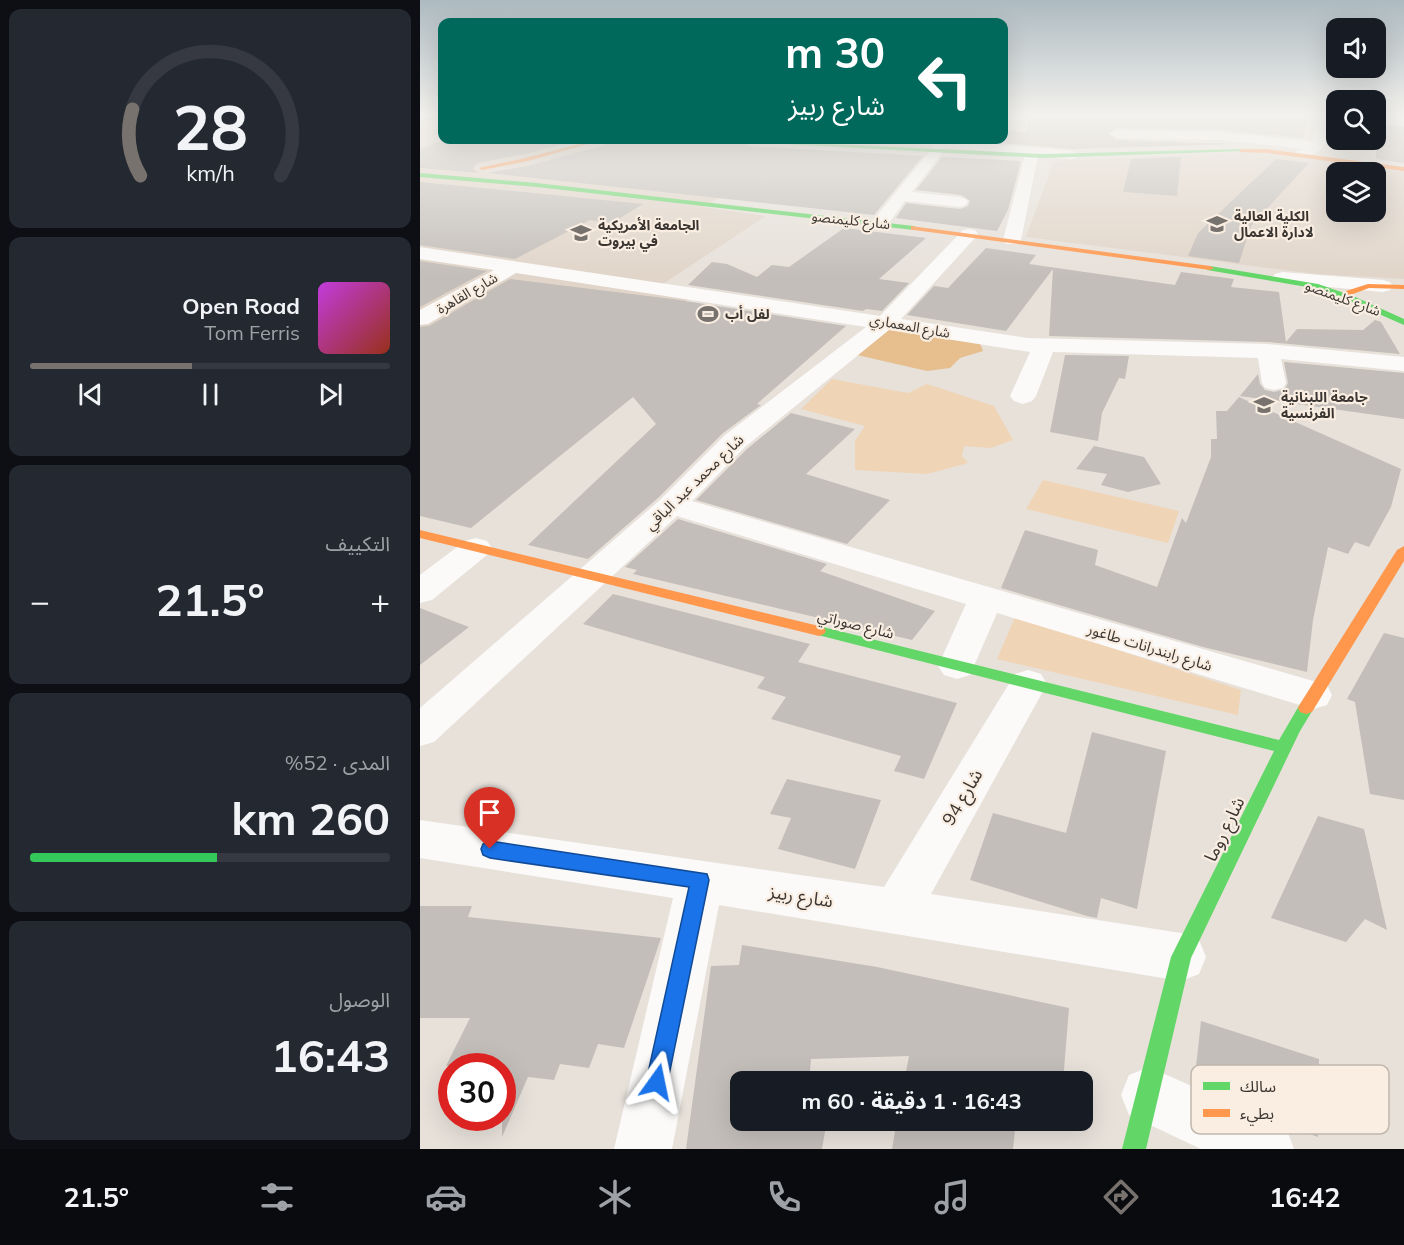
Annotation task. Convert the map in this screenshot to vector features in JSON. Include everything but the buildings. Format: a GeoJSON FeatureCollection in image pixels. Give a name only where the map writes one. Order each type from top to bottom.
{"type":"FeatureCollection","features":[{"type":"Feature","properties":{"kind":"street"},"geometry":{"type":"LineString","coordinates":[[456,174],[483,169]]}},
{"type":"Feature","properties":{"kind":"street"},"geometry":{"type":"LineString","coordinates":[[480,180],[506,169]]}},
{"type":"Feature","properties":{"kind":"street"},"geometry":{"type":"LineString","coordinates":[[518,183],[511,176],[519,169]]}},
{"type":"Feature","properties":{"kind":"street"},"geometry":{"type":"LineString","coordinates":[[880,223],[923,169]]}},
{"type":"Feature","properties":{"kind":"street"},"geometry":{"type":"LineString","coordinates":[[1012,240],[1028,169]]}},
{"type":"Feature","properties":{"kind":"street","name":"شارع كليمنصو"},"geometry":{"type":"LineString","coordinates":[[422,172],[880,223],[1282,278],[1404,287]]}},
{"type":"Feature","properties":{"kind":"street"},"geometry":{"type":"LineString","coordinates":[[902,196],[960,202]]}},
{"type":"Feature","properties":{"kind":"street","name":"شارع محمد عبد الباقي"},"geometry":{"type":"LineString","coordinates":[[420,731],[672,505],[735,441],[891,323],[974,235]]}},
{"type":"Feature","properties":{"kind":"street","name":"شارع المعماري"},"geometry":{"type":"LineString","coordinates":[[420,253],[891,323],[1003,342],[1044,346],[1269,351],[1403,364]]}},
{"type":"Feature","properties":{"kind":"street","name":"شارع القاهرة"},"geometry":{"type":"LineString","coordinates":[[420,319],[515,266]]}},
{"type":"Feature","properties":{"kind":"street","name":"شارع كليمنصو"},"geometry":{"type":"LineString","coordinates":[[1282,278],[1350,298],[1404,322]]}},
{"type":"Feature","properties":{"kind":"street"},"geometry":{"type":"LineString","coordinates":[[1350,298],[1351,290],[1383,286]]}},
{"type":"Feature","properties":{"kind":"street"},"geometry":{"type":"LineString","coordinates":[[1023,396],[1044,346]]}},
{"type":"Feature","properties":{"kind":"street"},"geometry":{"type":"LineString","coordinates":[[1269,351],[1274,383]]}},
{"type":"Feature","properties":{"kind":"street","name":"شارع رابندرانات طاغور"},"geometry":{"type":"LineString","coordinates":[[672,505],[1313,695]]}},
{"type":"Feature","properties":{"kind":"street","name":"شارع صوراتي"},"geometry":{"type":"LineString","coordinates":[[420,534],[1283,747]]}},
{"type":"Feature","properties":{"kind":"street"},"geometry":{"type":"LineString","coordinates":[[420,592],[476,548]]}},
{"type":"Feature","properties":{"kind":"street","name":"شارع روما"},"geometry":{"type":"LineString","coordinates":[[1134,1149],[1181,957],[1283,747],[1404,550]]}},
{"type":"Feature","properties":{"kind":"street"},"geometry":{"type":"LineString","coordinates":[[957,666],[986,598]]}},
{"type":"Feature","properties":{"kind":"street","name":"شارع 94"},"geometry":{"type":"LineString","coordinates":[[896,911],[1029,684]]}},
{"type":"Feature","properties":{"kind":"street"},"geometry":{"type":"LineString","coordinates":[[1233,734],[1253,759],[1266,785]]}},
{"type":"Feature","properties":{"kind":"street","name":"شارع ربيز"},"geometry":{"type":"LineString","coordinates":[[420,839],[700,880],[1181,957]]}},
{"type":"Feature","properties":{"kind":"street"},"geometry":{"type":"LineString","coordinates":[[643,1149],[700,880]]}},
{"type":"Feature","properties":{"kind":"street"},"geometry":{"type":"LineString","coordinates":[[1149,1095],[1191,1115]]}},
{"type":"Feature","properties":{"kind":"street"},"geometry":{"type":"LineString","coordinates":[[1233,1134],[1265,1149]]}},
{"type":"Feature","properties":{"kind":"shaded area","name":"الجامعة الأمريكية في بيروت"},"geometry":{"type":"Polygon","coordinates":[[[420,169],[704,169],[747,182],[703,207],[766,216],[652,291],[689,299],[577,384],[420,356],[420,169]]]}},
{"type":"Feature","properties":{"kind":"shaded area","name":"الكلية العالية لادارة الاعمال"},"geometry":{"type":"Polygon","coordinates":[[[1051,169],[1326,169],[1326,222],[1386,222],[1386,169],[1404,171],[1404,279],[1316,274],[1026,237],[1051,169]]]}},
{"type":"Feature","properties":{"kind":"shaded area"},"geometry":{"type":"Polygon","coordinates":[[[889,328],[980,343],[983,351],[960,358],[950,368],[927,371],[857,355],[889,328]]]}},
{"type":"Feature","properties":{"kind":"shaded area"},"geometry":{"type":"Polygon","coordinates":[[[832,379],[908,393],[927,384],[994,406],[1013,440],[991,448],[964,446],[962,456],[968,463],[927,474],[855,470],[855,441],[865,426],[801,409],[832,379]]]}},
{"type":"Feature","properties":{"kind":"shaded area"},"geometry":{"type":"Polygon","coordinates":[[[1043,480],[1179,511],[1168,543],[1026,509],[1043,480]]]}},
{"type":"Feature","properties":{"kind":"shaded area"},"geometry":{"type":"Polygon","coordinates":[[[1015,617],[1241,690],[1238,715],[997,659],[1015,617]]]}},
{"type":"Feature","properties":{"kind":"traffic: fast"},"geometry":{"type":"LineString","coordinates":[[420,175],[537,185],[914,228]]}},
{"type":"Feature","properties":{"kind":"traffic: fast"},"geometry":{"type":"LineString","coordinates":[[1210,268],[1315,286],[1350,298],[1404,322]]}},
{"type":"Feature","properties":{"kind":"traffic: fast"},"geometry":{"type":"LineString","coordinates":[[1400,364],[1404,363]]}},
{"type":"Feature","properties":{"kind":"traffic: fast"},"geometry":{"type":"LineString","coordinates":[[819,631],[1283,747]]}},
{"type":"Feature","properties":{"kind":"traffic: fast"},"geometry":{"type":"LineString","coordinates":[[1134,1149],[1181,957],[1293,729],[1306,708]]}},
{"type":"Feature","properties":{"kind":"traffic: slow"},"geometry":{"type":"LineString","coordinates":[[914,228],[1210,268]]}},
{"type":"Feature","properties":{"kind":"traffic: slow"},"geometry":{"type":"LineString","coordinates":[[1350,298],[1349,293],[1368,286],[1404,287]]}},
{"type":"Feature","properties":{"kind":"traffic: slow"},"geometry":{"type":"LineString","coordinates":[[420,534],[819,631]]}},
{"type":"Feature","properties":{"kind":"traffic: slow"},"geometry":{"type":"LineString","coordinates":[[1306,708],[1404,550]]}},
{"type":"Feature","properties":{"kind":"place","name":"الكلية العالية لادارة الاعمال"},"geometry":{"type":"Point","coordinates":[1217,224]}},
{"type":"Feature","properties":{"kind":"place","name":"الجامعة الأمريكية في بيروت"},"geometry":{"type":"Point","coordinates":[581,233]}},
{"type":"Feature","properties":{"kind":"place","name":"لفل أب"},"geometry":{"type":"Point","coordinates":[708,314]}},
{"type":"Feature","properties":{"kind":"place","name":"جامعة اللبنانية الفرنسية"},"geometry":{"type":"Point","coordinates":[1264,405]}},
{"type":"Feature","properties":{"kind":"route"},"geometry":{"type":"LineString","coordinates":[[490,849],[700,880],[657,1082]]}}]}
